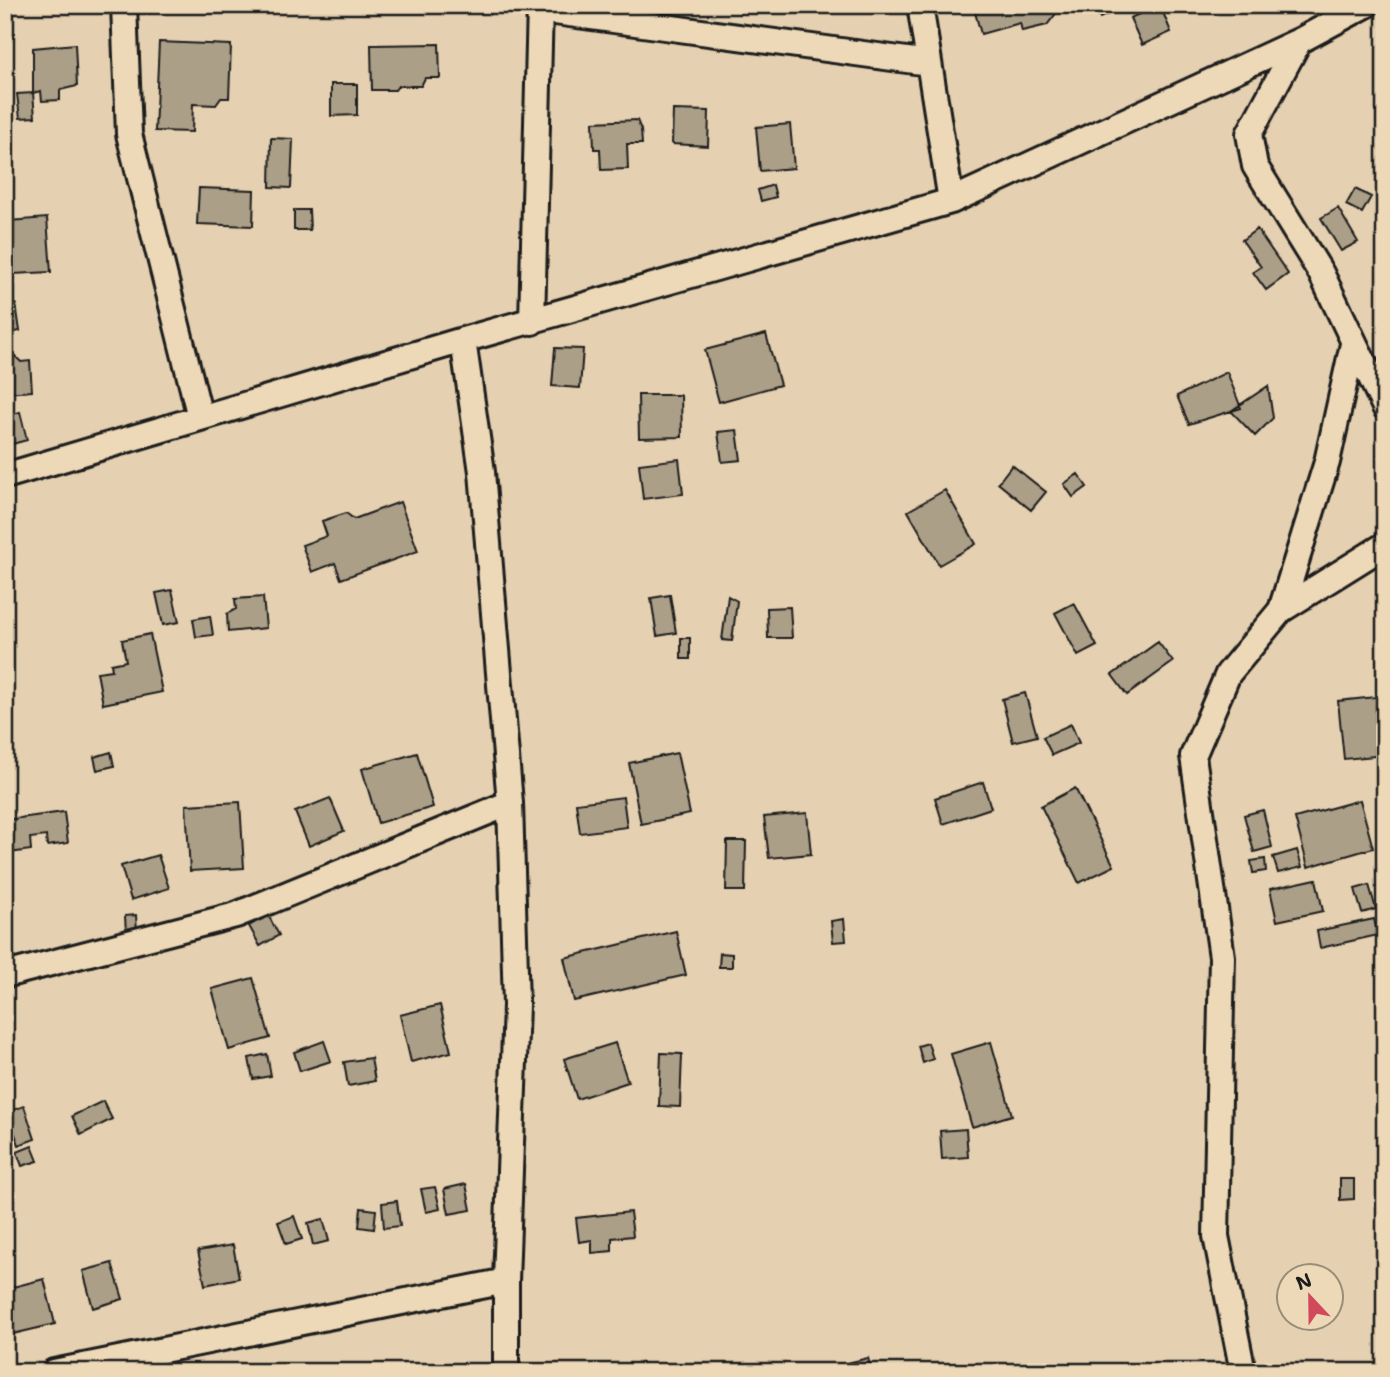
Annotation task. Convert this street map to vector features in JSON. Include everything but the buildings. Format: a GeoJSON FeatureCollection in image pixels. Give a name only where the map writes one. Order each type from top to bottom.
{"type":"FeatureCollection","features":[{"type":"Feature","properties":{"kind":"street"},"geometry":{"type":"LineString","coordinates":[[124,5],[129,134],[200,417]]}},
{"type":"Feature","properties":{"kind":"street"},"geometry":{"type":"LineString","coordinates":[[920,5],[951,201]]}},
{"type":"Feature","properties":{"kind":"street"},"geometry":{"type":"LineString","coordinates":[[5,476],[463,340],[951,201],[1299,41],[1366,5]]}},
{"type":"Feature","properties":{"kind":"street"},"geometry":{"type":"LineString","coordinates":[[532,322],[540,8],[929,63]]}},
{"type":"Feature","properties":{"kind":"street"},"geometry":{"type":"LineString","coordinates":[[1299,41],[1249,134],[1255,166],[1321,273],[1385,407]]}},
{"type":"Feature","properties":{"kind":"street"},"geometry":{"type":"LineString","coordinates":[[463,340],[482,472],[510,803],[516,1005],[506,1281],[506,1372]]}},
{"type":"Feature","properties":{"kind":"street"},"geometry":{"type":"LineString","coordinates":[[1281,610],[1328,461],[1353,344]]}},
{"type":"Feature","properties":{"kind":"street"},"geometry":{"type":"LineString","coordinates":[[1243,1372],[1216,1236],[1222,957],[1193,756],[1228,674],[1281,610],[1385,545]]}},
{"type":"Feature","properties":{"kind":"street"},"geometry":{"type":"LineString","coordinates":[[5,975],[236,915],[510,803]]}},
{"type":"Feature","properties":{"kind":"street"},"geometry":{"type":"LineString","coordinates":[[54,1372],[506,1281]]}}]}
